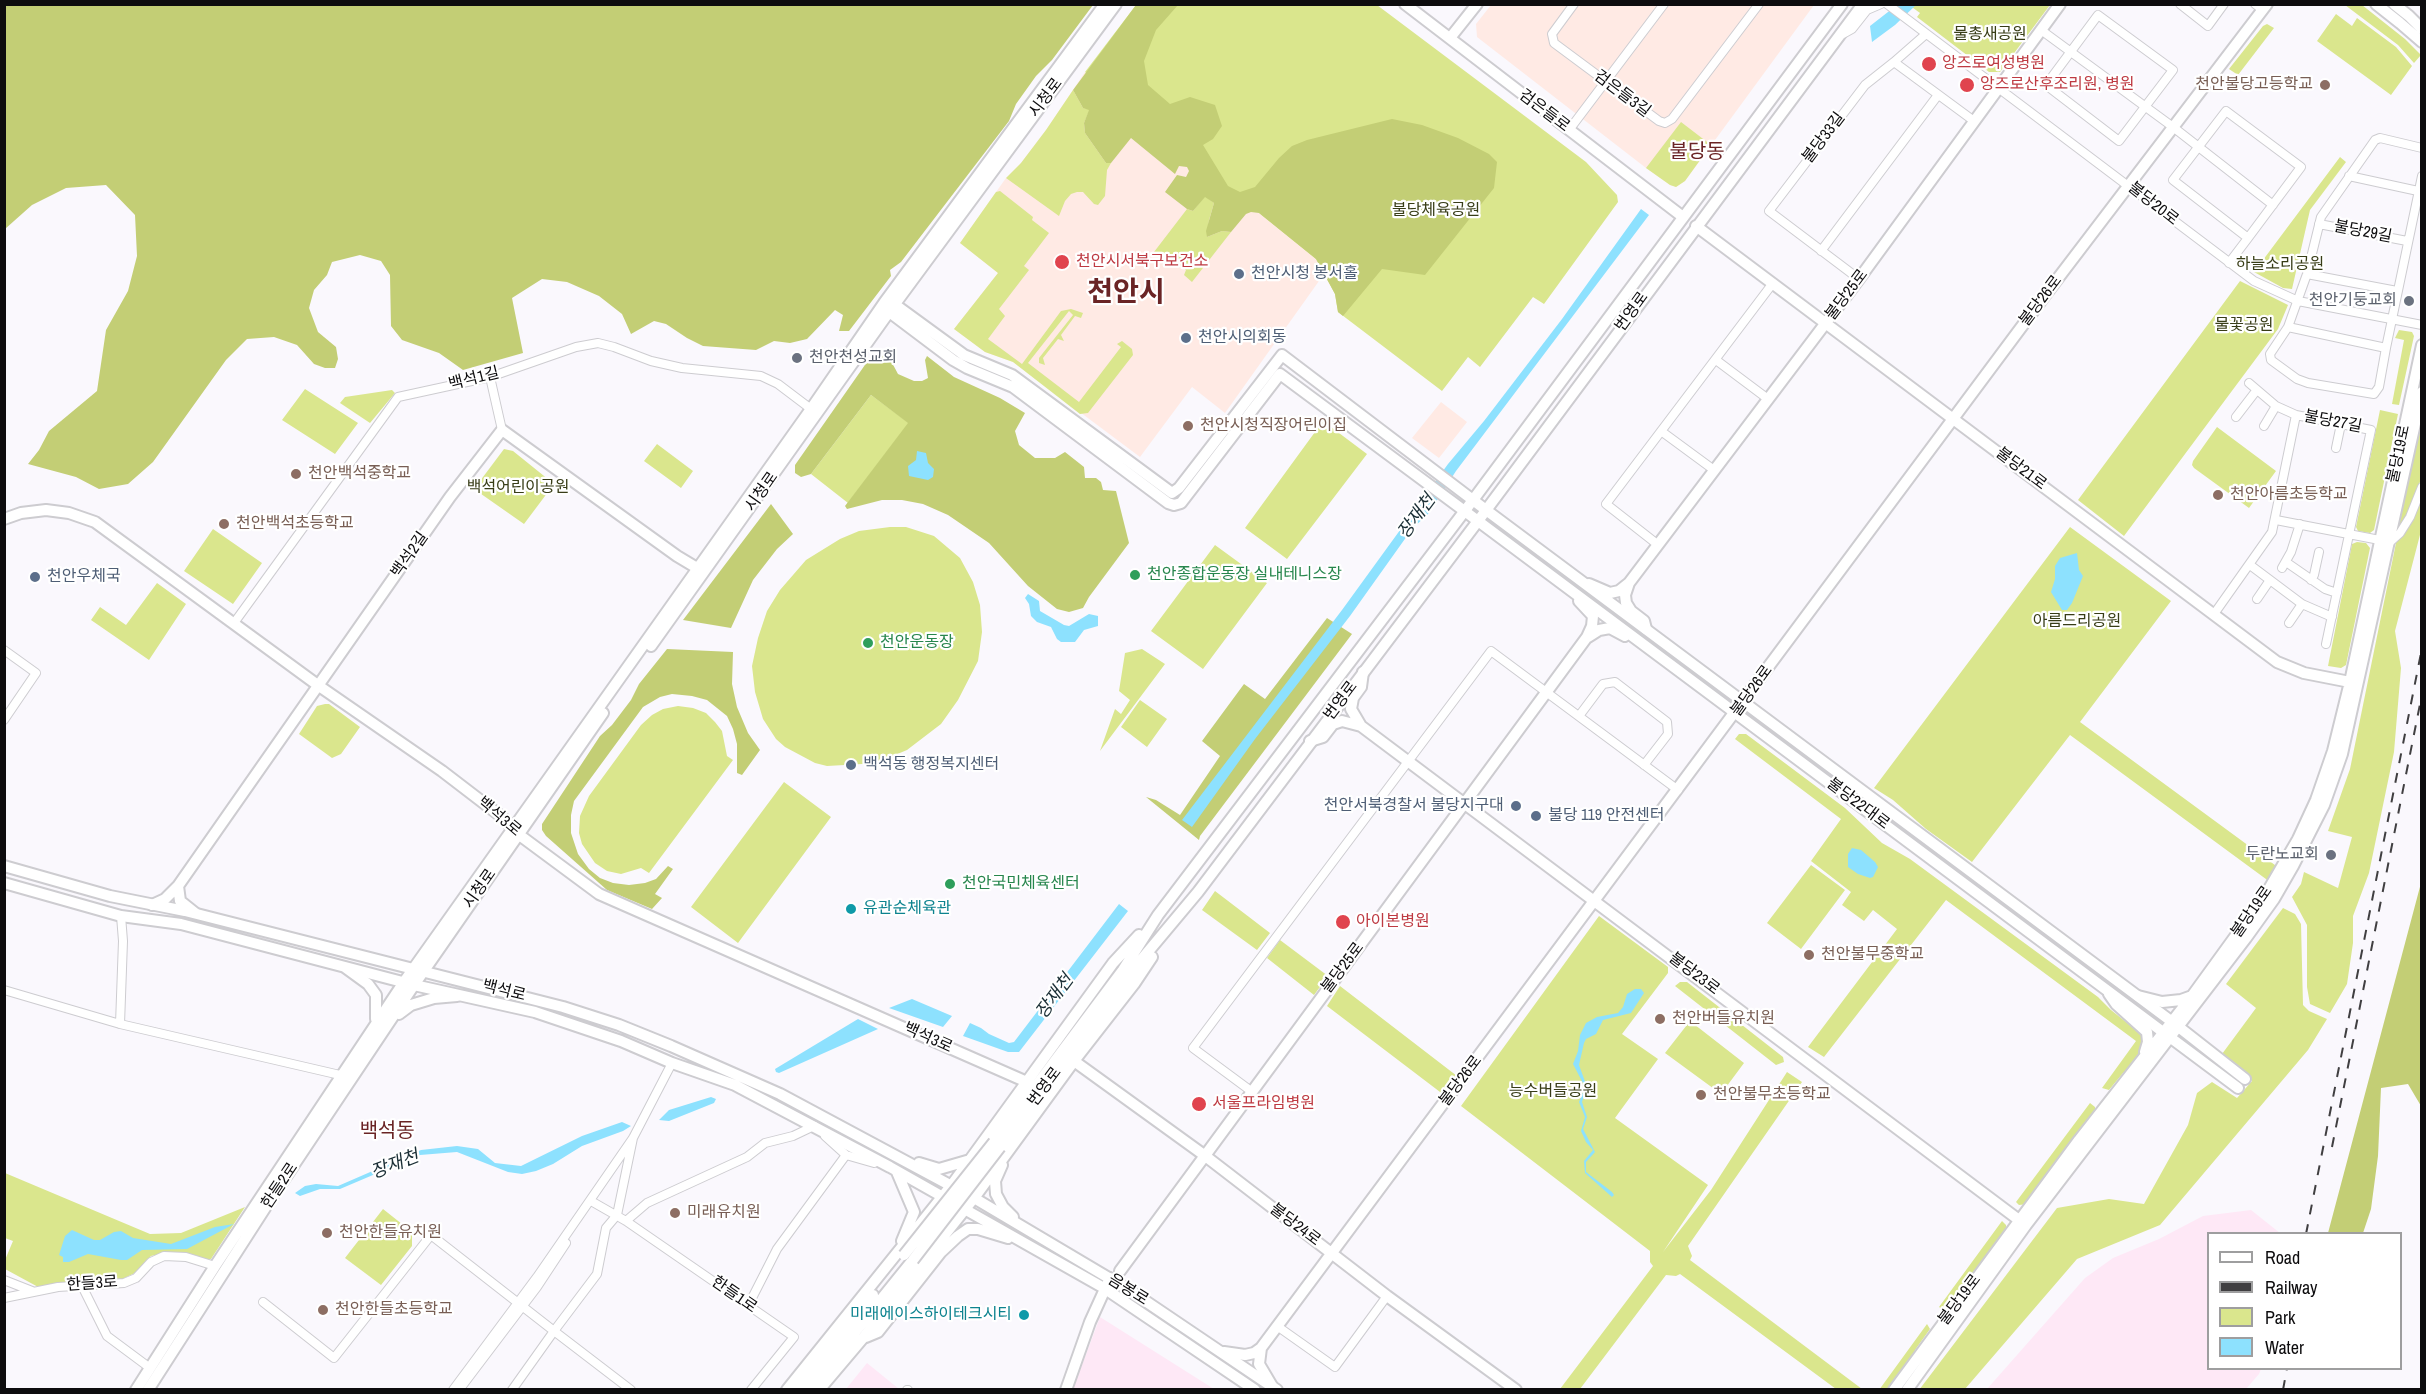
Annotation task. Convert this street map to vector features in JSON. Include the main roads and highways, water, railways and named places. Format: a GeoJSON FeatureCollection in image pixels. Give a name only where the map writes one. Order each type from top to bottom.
{"type":"FeatureCollection","features":[{"type":"Feature","properties":{"kind":"water"},"geometry":{"type":"Polygon","coordinates":[[[1897,5],[1916,5],[1872,42],[1870,26],[1897,5]]]}},
{"type":"Feature","properties":{"kind":"water","name":"장재천"},"geometry":{"type":"Polygon","coordinates":[[[1641,209],[1649,215],[1456,471],[1428,514],[1412,529],[1192,827],[1182,820],[1342,610],[1448,464],[1562,319],[1641,209]]]}},
{"type":"Feature","properties":{"kind":"water"},"geometry":{"type":"Polygon","coordinates":[[[917,451],[926,453],[928,463],[934,469],[933,477],[928,480],[909,476],[908,466],[916,460],[917,451]]]}},
{"type":"Feature","properties":{"kind":"water"},"geometry":{"type":"Polygon","coordinates":[[[2077,553],[2079,570],[2083,576],[2072,603],[2067,610],[2062,610],[2051,592],[2055,579],[2055,566],[2060,558],[2077,553]]]}},
{"type":"Feature","properties":{"kind":"water"},"geometry":{"type":"Polygon","coordinates":[[[1028,594],[1039,601],[1040,611],[1064,625],[1069,626],[1089,614],[1098,616],[1098,626],[1084,630],[1075,642],[1061,642],[1051,627],[1037,622],[1031,616],[1029,604],[1025,598],[1028,594]]]}},
{"type":"Feature","properties":{"kind":"water"},"geometry":{"type":"Polygon","coordinates":[[[1852,848],[1861,850],[1875,862],[1878,867],[1873,877],[1858,874],[1848,867],[1848,854],[1852,848]]]}},
{"type":"Feature","properties":{"kind":"water","name":"장재천"},"geometry":{"type":"Polygon","coordinates":[[[1119,904],[1128,911],[1019,1052],[1008,1052],[963,1036],[970,1023],[1009,1043],[1014,1042],[1119,904]]]}},
{"type":"Feature","properties":{"kind":"water"},"geometry":{"type":"Polygon","coordinates":[[[1635,989],[1641,989],[1644,993],[1631,1013],[1603,1020],[1596,1034],[1586,1039],[1579,1065],[1587,1087],[1582,1102],[1587,1117],[1583,1129],[1595,1152],[1586,1162],[1586,1172],[1612,1192],[1614,1195],[1612,1197],[1585,1173],[1584,1161],[1593,1150],[1581,1131],[1585,1117],[1579,1102],[1585,1087],[1573,1064],[1578,1051],[1580,1035],[1586,1023],[1597,1017],[1618,1013],[1623,1007],[1627,994],[1635,989]]]}},
{"type":"Feature","properties":{"kind":"water"},"geometry":{"type":"Polygon","coordinates":[[[912,999],[952,1016],[943,1027],[889,1008],[912,999]]]}},
{"type":"Feature","properties":{"kind":"water"},"geometry":{"type":"Polygon","coordinates":[[[858,1019],[878,1029],[779,1073],[776,1072],[775,1069],[858,1019]]]}},
{"type":"Feature","properties":{"kind":"water"},"geometry":{"type":"Polygon","coordinates":[[[711,1097],[716,1099],[714,1103],[669,1121],[659,1120],[669,1110],[711,1097]]]}},
{"type":"Feature","properties":{"kind":"water","name":"장재천"},"geometry":{"type":"Polygon","coordinates":[[[622,1122],[631,1126],[582,1146],[553,1164],[536,1171],[522,1174],[508,1172],[457,1152],[420,1155],[340,1189],[320,1189],[300,1196],[295,1193],[305,1186],[316,1184],[338,1186],[421,1150],[457,1146],[478,1149],[495,1163],[521,1166],[582,1136],[622,1122]]]}},
{"type":"Feature","properties":{"kind":"water"},"geometry":{"type":"Polygon","coordinates":[[[234,1224],[187,1249],[142,1250],[127,1260],[88,1254],[69,1262],[63,1262],[63,1257],[59,1255],[65,1236],[72,1230],[94,1240],[100,1240],[114,1232],[121,1231],[133,1238],[171,1244],[215,1227],[234,1224]]]}},
{"type":"Feature","properties":{"kind":"railway"},"geometry":{"type":"LineString","coordinates":[[2306,1232],[2422,648]]}},
{"type":"Feature","properties":{"kind":"railway"},"geometry":{"type":"LineString","coordinates":[[2332,1147],[2422,694]]}},
{"type":"Feature","properties":{"kind":"railway"},"geometry":{"type":"LineString","coordinates":[[2283,1390],[2287,1370]]}},
{"type":"Feature","properties":{"kind":"place","name":"앙즈로여성병원"},"geometry":{"type":"Point","coordinates":[1929,64]}},
{"type":"Feature","properties":{"kind":"place","name":"앙즈로산후조리원, 병원"},"geometry":{"type":"Point","coordinates":[1967,85]}},
{"type":"Feature","properties":{"kind":"place","name":"천안불당고등학교"},"geometry":{"type":"Point","coordinates":[2325,85]}},
{"type":"Feature","properties":{"kind":"place","name":"천안시서북구보건소"},"geometry":{"type":"Point","coordinates":[1062,262]}},
{"type":"Feature","properties":{"kind":"place","name":"천안시청 봉서홀"},"geometry":{"type":"Point","coordinates":[1239,274]}},
{"type":"Feature","properties":{"kind":"place","name":"천안기둥교회"},"geometry":{"type":"Point","coordinates":[2409,301]}},
{"type":"Feature","properties":{"kind":"place","name":"천안시의회동"},"geometry":{"type":"Point","coordinates":[1186,338]}},
{"type":"Feature","properties":{"kind":"place","name":"천안천성교회"},"geometry":{"type":"Point","coordinates":[797,358]}},
{"type":"Feature","properties":{"kind":"place","name":"천안시청직장어린이집"},"geometry":{"type":"Point","coordinates":[1188,426]}},
{"type":"Feature","properties":{"kind":"place","name":"천안백석중학교"},"geometry":{"type":"Point","coordinates":[296,474]}},
{"type":"Feature","properties":{"kind":"place","name":"천안아름초등학교"},"geometry":{"type":"Point","coordinates":[2218,495]}},
{"type":"Feature","properties":{"kind":"place","name":"천안백석초등학교"},"geometry":{"type":"Point","coordinates":[224,524]}},
{"type":"Feature","properties":{"kind":"place","name":"천안종합운동장 실내테니스장"},"geometry":{"type":"Point","coordinates":[1135,575]}},
{"type":"Feature","properties":{"kind":"place","name":"천안우체국"},"geometry":{"type":"Point","coordinates":[35,577]}},
{"type":"Feature","properties":{"kind":"place","name":"천안운동장"},"geometry":{"type":"Point","coordinates":[868,643]}},
{"type":"Feature","properties":{"kind":"place","name":"백석동 행정복지센터"},"geometry":{"type":"Point","coordinates":[851,765]}},
{"type":"Feature","properties":{"kind":"place","name":"천안서북경찰서 불당지구대"},"geometry":{"type":"Point","coordinates":[1516,806]}},
{"type":"Feature","properties":{"kind":"place","name":"불당 119 안전센터"},"geometry":{"type":"Point","coordinates":[1536,816]}},
{"type":"Feature","properties":{"kind":"place","name":"두란노교회"},"geometry":{"type":"Point","coordinates":[2331,855]}},
{"type":"Feature","properties":{"kind":"place","name":"천안국민체육센터"},"geometry":{"type":"Point","coordinates":[950,884]}},
{"type":"Feature","properties":{"kind":"place","name":"유관순체육관"},"geometry":{"type":"Point","coordinates":[851,909]}},
{"type":"Feature","properties":{"kind":"place","name":"아이본병원"},"geometry":{"type":"Point","coordinates":[1343,922]}},
{"type":"Feature","properties":{"kind":"place","name":"천안불무중학교"},"geometry":{"type":"Point","coordinates":[1809,955]}},
{"type":"Feature","properties":{"kind":"place","name":"천안버들유치원"},"geometry":{"type":"Point","coordinates":[1660,1019]}},
{"type":"Feature","properties":{"kind":"place","name":"천안불무초등학교"},"geometry":{"type":"Point","coordinates":[1701,1095]}},
{"type":"Feature","properties":{"kind":"place","name":"서울프라임병원"},"geometry":{"type":"Point","coordinates":[1199,1104]}},
{"type":"Feature","properties":{"kind":"place","name":"미래유치원"},"geometry":{"type":"Point","coordinates":[675,1213]}},
{"type":"Feature","properties":{"kind":"place","name":"천안한들유치원"},"geometry":{"type":"Point","coordinates":[327,1233]}},
{"type":"Feature","properties":{"kind":"place","name":"천안한들초등학교"},"geometry":{"type":"Point","coordinates":[323,1310]}},
{"type":"Feature","properties":{"kind":"place","name":"미래에이스하이테크시티"},"geometry":{"type":"Point","coordinates":[1024,1315]}},
{"type":"Feature","properties":{"kind":"district","name":"불당동"},"geometry":{"type":"Point","coordinates":[1697,153]}},
{"type":"Feature","properties":{"kind":"district","name":"천안시"},"geometry":{"type":"Point","coordinates":[1126,293]}},
{"type":"Feature","properties":{"kind":"district","name":"백석동"},"geometry":{"type":"Point","coordinates":[387,1132]}},
{"type":"Feature","properties":{"kind":"park label","name":"물총새공원"},"geometry":{"type":"Point","coordinates":[1990,35]}},
{"type":"Feature","properties":{"kind":"park label","name":"불당체육공원"},"geometry":{"type":"Point","coordinates":[1436,211]}},
{"type":"Feature","properties":{"kind":"park label","name":"하늘소리공원"},"geometry":{"type":"Point","coordinates":[2280,265]}},
{"type":"Feature","properties":{"kind":"park label","name":"물꽃공원"},"geometry":{"type":"Point","coordinates":[2244,326]}},
{"type":"Feature","properties":{"kind":"park label","name":"백석어린이공원"},"geometry":{"type":"Point","coordinates":[518,488]}},
{"type":"Feature","properties":{"kind":"park label","name":"아름드리공원"},"geometry":{"type":"Point","coordinates":[2077,622]}},
{"type":"Feature","properties":{"kind":"park label","name":"능수버들공원"},"geometry":{"type":"Point","coordinates":[1553,1092]}}]}
